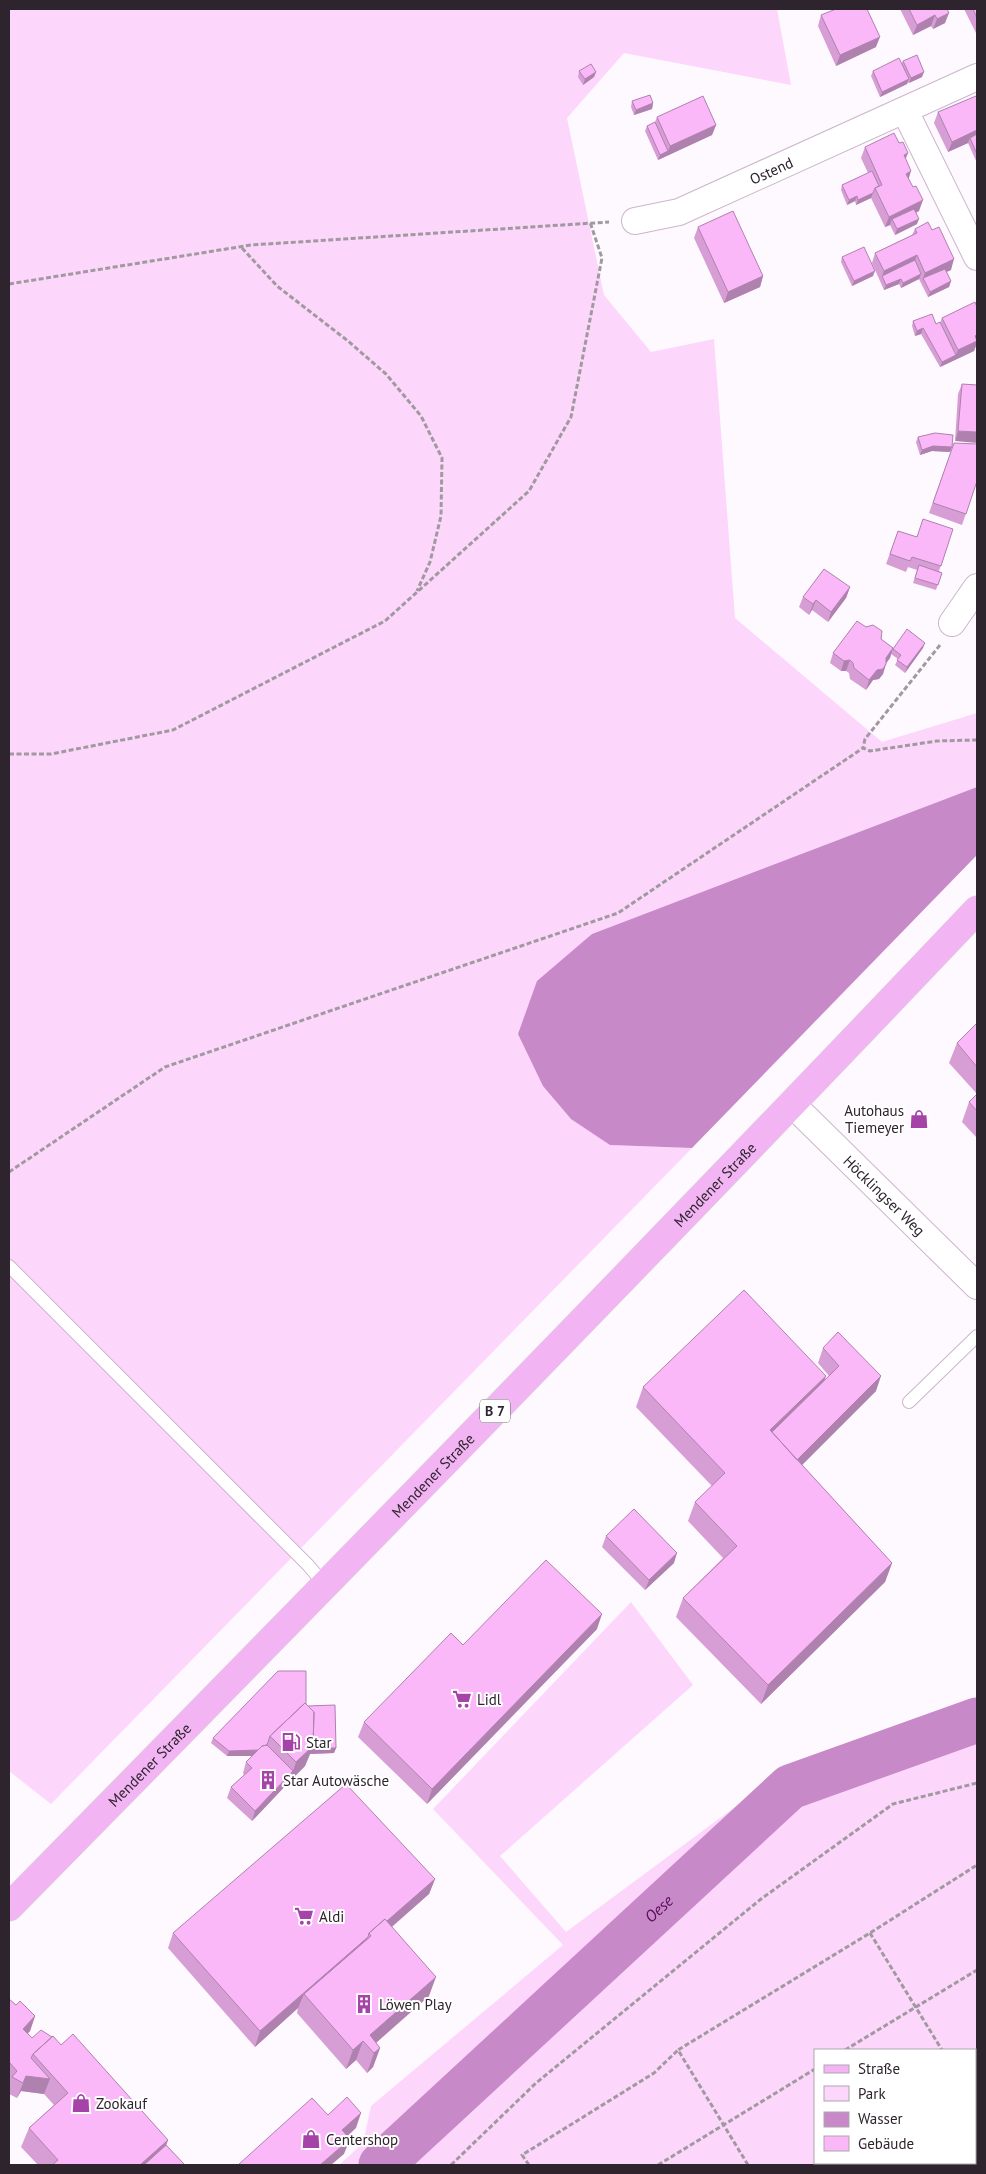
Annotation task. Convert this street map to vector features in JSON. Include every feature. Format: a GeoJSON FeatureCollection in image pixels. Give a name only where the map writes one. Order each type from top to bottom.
{"type":"FeatureCollection","features":[{"type":"Feature","properties":{"kind":"main road","name":"Mendener Straße"},"geometry":{"type":"LineString","coordinates":[[9,1907],[325,1585],[792,1104],[977,910]]}},
{"type":"Feature","properties":{"kind":"street","name":"Ostend"},"geometry":{"type":"LineString","coordinates":[[635,221],[679,212],[977,77]]}},
{"type":"Feature","properties":{"kind":"street"},"geometry":{"type":"LineString","coordinates":[[905,111],[977,256]]}},
{"type":"Feature","properties":{"kind":"street"},"geometry":{"type":"LineString","coordinates":[[952,623],[977,587]]}},
{"type":"Feature","properties":{"kind":"street","name":"Höcklingser Weg"},"geometry":{"type":"LineString","coordinates":[[792,1104],[977,1286]]}},
{"type":"Feature","properties":{"kind":"lane"},"geometry":{"type":"LineString","coordinates":[[9,1266],[308,1565],[325,1585]]}},
{"type":"Feature","properties":{"kind":"lane"},"geometry":{"type":"LineString","coordinates":[[910,1402],[977,1336]]}},
{"type":"Feature","properties":{"kind":"path"},"geometry":{"type":"LineString","coordinates":[[9,284],[241,247],[590,222],[602,258],[571,417],[528,491],[385,621],[173,730],[50,754],[9,754]]}},
{"type":"Feature","properties":{"kind":"path"},"geometry":{"type":"LineString","coordinates":[[241,247],[277,286],[348,341],[386,374],[421,416],[434,441],[442,458],[441,516],[430,562],[416,593]]}},
{"type":"Feature","properties":{"kind":"path"},"geometry":{"type":"LineString","coordinates":[[9,1172],[165,1068],[618,913],[863,748],[865,740],[942,643],[952,623]]}},
{"type":"Feature","properties":{"kind":"path"},"geometry":{"type":"LineString","coordinates":[[863,748],[870,751],[938,741],[977,740]]}},
{"type":"Feature","properties":{"kind":"path"},"geometry":{"type":"LineString","coordinates":[[451,2165],[536,2083],[762,1899],[893,1804],[977,1783]]}},
{"type":"Feature","properties":{"kind":"path"},"geometry":{"type":"LineString","coordinates":[[528,2165],[522,2155],[654,2073],[678,2050],[870,1934],[977,1865]]}},
{"type":"Feature","properties":{"kind":"path"},"geometry":{"type":"LineString","coordinates":[[870,1934],[941,2049]]}},
{"type":"Feature","properties":{"kind":"path"},"geometry":{"type":"LineString","coordinates":[[847,2049],[977,1970]]}},
{"type":"Feature","properties":{"kind":"path"},"geometry":{"type":"LineString","coordinates":[[678,2050],[748,2165]]}},
{"type":"Feature","properties":{"kind":"path"},"geometry":{"type":"LineString","coordinates":[[658,2165],[814,2070]]}},
{"type":"Feature","properties":{"kind":"green space"},"geometry":{"type":"Polygon","coordinates":[[[9,9],[777,9],[791,85],[624,53],[567,118],[604,295],[651,352],[714,339],[735,618],[882,742],[977,713],[977,787],[592,934],[610,1145],[692,1148],[51,1804],[9,1771],[9,9]]]}},
{"type":"Feature","properties":{"kind":"green space"},"geometry":{"type":"Polygon","coordinates":[[[631,1602],[693,1685],[500,1856],[566,1932],[766,1784],[977,1710],[977,2165],[339,2165],[363,2143],[371,2106],[563,1945],[433,1809],[631,1602]]]}},
{"type":"Feature","properties":{"kind":"water"},"geometry":{"type":"Polygon","coordinates":[[[977,787],[977,855],[692,1148],[610,1145],[571,1119],[543,1086],[518,1034],[537,981],[592,934],[977,787]]]}},
{"type":"Feature","properties":{"kind":"building"},"geometry":{"type":"Polygon","coordinates":[[[836,9],[867,9],[880,37],[840,55],[821,15],[836,9]]]}},
{"type":"Feature","properties":{"kind":"building"},"geometry":{"type":"Polygon","coordinates":[[[909,9],[947,9],[949,13],[937,19],[935,15],[917,25],[909,9]]]}},
{"type":"Feature","properties":{"kind":"building"},"geometry":{"type":"Polygon","coordinates":[[[973,9],[977,9],[977,18],[973,9]]]}},
{"type":"Feature","properties":{"kind":"building"},"geometry":{"type":"Polygon","coordinates":[[[917,55],[924,72],[911,78],[903,61],[917,55]]]}},
{"type":"Feature","properties":{"kind":"building"},"geometry":{"type":"Polygon","coordinates":[[[899,58],[909,79],[882,92],[873,71],[899,58]]]}},
{"type":"Feature","properties":{"kind":"building"},"geometry":{"type":"Polygon","coordinates":[[[591,64],[596,72],[585,79],[579,71],[591,64]]]}},
{"type":"Feature","properties":{"kind":"building"},"geometry":{"type":"Polygon","coordinates":[[[650,95],[653,103],[636,110],[632,101],[650,95]]]}},
{"type":"Feature","properties":{"kind":"building"},"geometry":{"type":"Polygon","coordinates":[[[703,96],[716,125],[670,146],[657,117],[703,96]]]}},
{"type":"Feature","properties":{"kind":"building"},"geometry":{"type":"Polygon","coordinates":[[[976,96],[977,130],[952,142],[938,112],[976,96]]]}},
{"type":"Feature","properties":{"kind":"building"},"geometry":{"type":"Polygon","coordinates":[[[655,122],[668,151],[660,155],[647,126],[655,122]]]}},
{"type":"Feature","properties":{"kind":"building"},"geometry":{"type":"Polygon","coordinates":[[[894,133],[899,143],[903,142],[908,153],[904,155],[911,171],[906,174],[913,187],[916,186],[923,200],[889,217],[875,188],[882,185],[865,147],[894,133]]]}},
{"type":"Feature","properties":{"kind":"building"},"geometry":{"type":"Polygon","coordinates":[[[977,134],[977,154],[970,138],[977,134]]]}},
{"type":"Feature","properties":{"kind":"building"},"geometry":{"type":"Polygon","coordinates":[[[872,171],[879,186],[875,188],[873,193],[858,200],[857,196],[849,200],[842,185],[872,171]]]}},
{"type":"Feature","properties":{"kind":"building"},"geometry":{"type":"Polygon","coordinates":[[[914,209],[919,219],[897,229],[892,219],[914,209]]]}},
{"type":"Feature","properties":{"kind":"building"},"geometry":{"type":"Polygon","coordinates":[[[733,211],[763,276],[728,292],[698,227],[733,211]]]}},
{"type":"Feature","properties":{"kind":"building"},"geometry":{"type":"Polygon","coordinates":[[[928,222],[932,230],[939,227],[954,259],[925,273],[917,255],[884,271],[875,253],[917,233],[915,229],[928,222]]]}},
{"type":"Feature","properties":{"kind":"building"},"geometry":{"type":"Polygon","coordinates":[[[864,247],[875,271],[854,281],[842,257],[864,247]]]}},
{"type":"Feature","properties":{"kind":"building"},"geometry":{"type":"Polygon","coordinates":[[[915,260],[921,274],[903,283],[901,279],[886,285],[882,276],[915,260]]]}},
{"type":"Feature","properties":{"kind":"building"},"geometry":{"type":"Polygon","coordinates":[[[945,269],[951,281],[930,292],[923,278],[945,269]]]}},
{"type":"Feature","properties":{"kind":"building"},"geometry":{"type":"Polygon","coordinates":[[[975,302],[977,307],[977,334],[975,336],[977,341],[958,350],[942,318],[975,302]]]}},
{"type":"Feature","properties":{"kind":"building"},"geometry":{"type":"Polygon","coordinates":[[[932,314],[936,324],[940,322],[956,355],[942,362],[923,328],[917,331],[913,321],[932,314]]]}},
{"type":"Feature","properties":{"kind":"building"},"geometry":{"type":"Polygon","coordinates":[[[962,384],[977,385],[977,432],[958,431],[962,384]]]}},
{"type":"Feature","properties":{"kind":"building"},"geometry":{"type":"Polygon","coordinates":[[[935,433],[953,435],[952,447],[933,446],[922,450],[918,437],[935,433]]]}},
{"type":"Feature","properties":{"kind":"building"},"geometry":{"type":"Polygon","coordinates":[[[954,443],[977,444],[977,481],[966,514],[933,503],[954,443]]]}},
{"type":"Feature","properties":{"kind":"building"},"geometry":{"type":"Polygon","coordinates":[[[923,519],[953,529],[941,566],[912,557],[910,561],[890,554],[898,531],[917,537],[923,519]]]}},
{"type":"Feature","properties":{"kind":"building"},"geometry":{"type":"Polygon","coordinates":[[[919,565],[942,573],[938,585],[915,578],[919,565]]]}},
{"type":"Feature","properties":{"kind":"building"},"geometry":{"type":"Polygon","coordinates":[[[824,569],[850,587],[831,612],[816,600],[813,604],[803,597],[824,569]]]}},
{"type":"Feature","properties":{"kind":"building"},"geometry":{"type":"Polygon","coordinates":[[[857,621],[866,627],[873,625],[882,631],[881,639],[893,648],[886,658],[886,664],[883,669],[877,670],[869,680],[854,668],[850,660],[844,661],[833,653],[857,621]]]}},
{"type":"Feature","properties":{"kind":"building"},"geometry":{"type":"Polygon","coordinates":[[[907,629],[925,643],[907,667],[897,660],[901,655],[893,649],[907,629]]]}},
{"type":"Feature","properties":{"kind":"building"},"geometry":{"type":"Polygon","coordinates":[[[977,1023],[977,1067],[957,1043],[977,1023]]]}},
{"type":"Feature","properties":{"kind":"building"},"geometry":{"type":"Polygon","coordinates":[[[977,1094],[977,1111],[969,1102],[977,1094]]]}},
{"type":"Feature","properties":{"kind":"building"},"geometry":{"type":"Polygon","coordinates":[[[744,1290],[826,1376],[770,1430],[892,1563],[768,1685],[683,1598],[737,1546],[695,1502],[725,1473],[643,1387],[744,1290]]]}},
{"type":"Feature","properties":{"kind":"building"},"geometry":{"type":"Polygon","coordinates":[[[838,1332],[881,1376],[797,1460],[772,1432],[839,1366],[823,1348],[838,1332]]]}},
{"type":"Feature","properties":{"kind":"building"},"geometry":{"type":"Polygon","coordinates":[[[634,1509],[677,1553],[649,1580],[606,1536],[634,1509]]]}},
{"type":"Feature","properties":{"kind":"building","name":"Lidl"},"geometry":{"type":"Polygon","coordinates":[[[546,1560],[602,1614],[432,1789],[364,1722],[451,1633],[463,1645],[546,1560]]]}},
{"type":"Feature","properties":{"kind":"building"},"geometry":{"type":"Polygon","coordinates":[[[278,1671],[306,1671],[306,1704],[270,1736],[267,1745],[262,1746],[258,1750],[229,1751],[213,1738],[278,1671]]]}},
{"type":"Feature","properties":{"kind":"building"},"geometry":{"type":"Polygon","coordinates":[[[305,1703],[314,1712],[313,1746],[296,1762],[270,1736],[305,1703]]]}},
{"type":"Feature","properties":{"kind":"building"},"geometry":{"type":"Polygon","coordinates":[[[335,1705],[336,1748],[312,1748],[314,1712],[308,1706],[335,1705]]]}},
{"type":"Feature","properties":{"kind":"building"},"geometry":{"type":"Polygon","coordinates":[[[267,1745],[293,1771],[255,1811],[231,1787],[252,1768],[246,1762],[262,1746],[267,1745]]]}},
{"type":"Feature","properties":{"kind":"building","name":"Aldi"},"geometry":{"type":"Polygon","coordinates":[[[346,1784],[435,1879],[387,1921],[385,1919],[369,1933],[368,1937],[260,2031],[173,1933],[346,1784]]]}},
{"type":"Feature","properties":{"kind":"building","name":"Löwen Play"},"geometry":{"type":"Polygon","coordinates":[[[385,1919],[436,1977],[370,2035],[380,2048],[374,2053],[363,2041],[353,2050],[304,1994],[371,1936],[369,1933],[385,1919]]]}},
{"type":"Feature","properties":{"kind":"building"},"geometry":{"type":"Polygon","coordinates":[[[9,1999],[16,2005],[20,2001],[35,2016],[23,2029],[32,2038],[41,2030],[52,2037],[31,2058],[50,2079],[26,2076],[23,2083],[12,2077],[17,2071],[9,2062],[9,1999]]]}},
{"type":"Feature","properties":{"kind":"building","name":"Zookauf"},"geometry":{"type":"Polygon","coordinates":[[[73,2034],[168,2140],[140,2165],[52,2165],[58,2160],[29,2128],[68,2093],[33,2054],[53,2036],[61,2045],[73,2034]]]}},
{"type":"Feature","properties":{"kind":"building","name":"Centershop"},"geometry":{"type":"Polygon","coordinates":[[[347,2097],[361,2113],[342,2130],[350,2139],[320,2165],[238,2165],[312,2098],[328,2115],[347,2097]]]}},
{"type":"Feature","properties":{"kind":"building"},"geometry":{"type":"Polygon","coordinates":[[[166,2145],[185,2165],[144,2165],[166,2145]]]}},
{"type":"Feature","properties":{"kind":"waterway","name":"Oese"},"geometry":{"type":"LineString","coordinates":[[381,2165],[790,1787],[977,1720]]}},
{"type":"Feature","properties":{"kind":"place","name":"Autohaus Tiemeyer"},"geometry":{"type":"Point","coordinates":[919,1119]}},
{"type":"Feature","properties":{"kind":"place","name":"Lidl"},"geometry":{"type":"Point","coordinates":[462,1699]}},
{"type":"Feature","properties":{"kind":"place","name":"Star"},"geometry":{"type":"Point","coordinates":[291,1742]}},
{"type":"Feature","properties":{"kind":"place","name":"Star Autowäsche"},"geometry":{"type":"Point","coordinates":[268,1780]}},
{"type":"Feature","properties":{"kind":"place","name":"Aldi"},"geometry":{"type":"Point","coordinates":[304,1916]}},
{"type":"Feature","properties":{"kind":"place","name":"Löwen Play"},"geometry":{"type":"Point","coordinates":[364,2004]}},
{"type":"Feature","properties":{"kind":"place","name":"Zookauf"},"geometry":{"type":"Point","coordinates":[81,2103]}},
{"type":"Feature","properties":{"kind":"place","name":"Centershop"},"geometry":{"type":"Point","coordinates":[311,2139]}}]}
